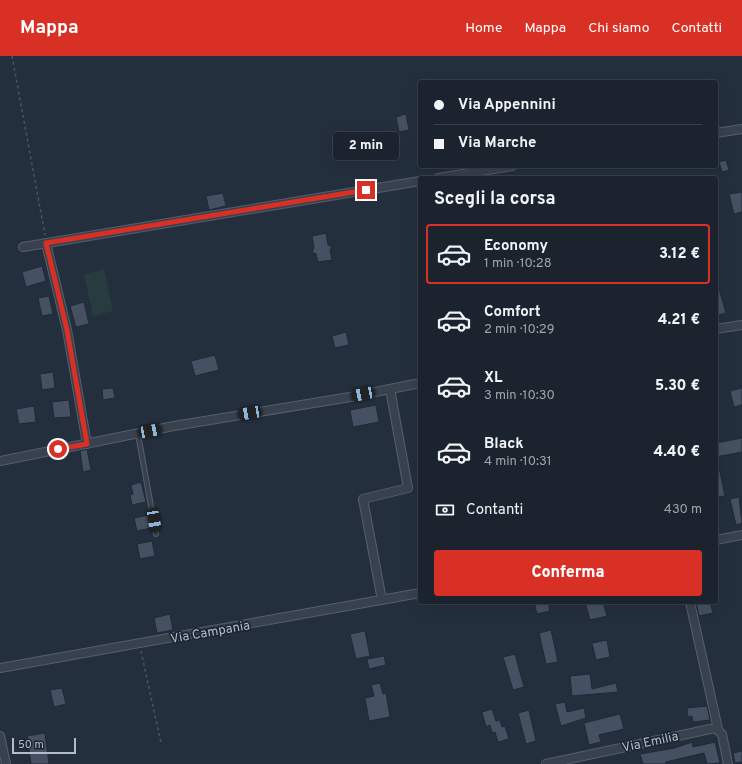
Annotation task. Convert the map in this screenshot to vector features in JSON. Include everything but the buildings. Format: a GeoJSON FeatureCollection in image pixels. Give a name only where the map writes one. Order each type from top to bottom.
{"type":"FeatureCollection","features":[{"type":"Feature","properties":{"kind":"street"},"geometry":{"type":"LineString","coordinates":[[718,133],[742,129]]}},
{"type":"Feature","properties":{"kind":"street"},"geometry":{"type":"LineString","coordinates":[[458,176],[501,168]]}},
{"type":"Feature","properties":{"kind":"street"},"geometry":{"type":"LineString","coordinates":[[23,247],[418,181]]}},
{"type":"Feature","properties":{"kind":"street"},"geometry":{"type":"LineString","coordinates":[[46,243],[67,330],[87,444]]}},
{"type":"Feature","properties":{"kind":"street"},"geometry":{"type":"LineString","coordinates":[[718,329],[742,324]]}},
{"type":"Feature","properties":{"kind":"street"},"geometry":{"type":"LineString","coordinates":[[0,461],[138,434],[418,383]]}},
{"type":"Feature","properties":{"kind":"street"},"geometry":{"type":"LineString","coordinates":[[382,600],[363,499],[408,488],[390,389]]}},
{"type":"Feature","properties":{"kind":"street"},"geometry":{"type":"LineString","coordinates":[[718,540],[742,535]]}},
{"type":"Feature","properties":{"kind":"street","name":"Via Campania"},"geometry":{"type":"LineString","coordinates":[[0,668],[418,593]]}},
{"type":"Feature","properties":{"kind":"street"},"geometry":{"type":"LineString","coordinates":[[690,604],[718,729],[724,740],[728,764]]}},
{"type":"Feature","properties":{"kind":"street","name":"Via Emilia"},"geometry":{"type":"LineString","coordinates":[[546,764],[712,728],[718,729]]}},
{"type":"Feature","properties":{"kind":"street"},"geometry":{"type":"LineString","coordinates":[[0,736],[6,764]]}},
{"type":"Feature","properties":{"kind":"lane"},"geometry":{"type":"LineString","coordinates":[[138,434],[156,534]]}},
{"type":"Feature","properties":{"kind":"path"},"geometry":{"type":"LineString","coordinates":[[12,56],[46,243]]}},
{"type":"Feature","properties":{"kind":"path"},"geometry":{"type":"LineString","coordinates":[[140,644],[161,743]]}},
{"type":"Feature","properties":{"kind":"green space"},"geometry":{"type":"Polygon","coordinates":[[[104,270],[113,311],[93,316],[84,274],[104,270]]]}},
{"type":"Feature","properties":{"kind":"route"},"geometry":{"type":"LineString","coordinates":[[58,449],[87,444],[67,330],[46,243],[366,190]]}}]}
